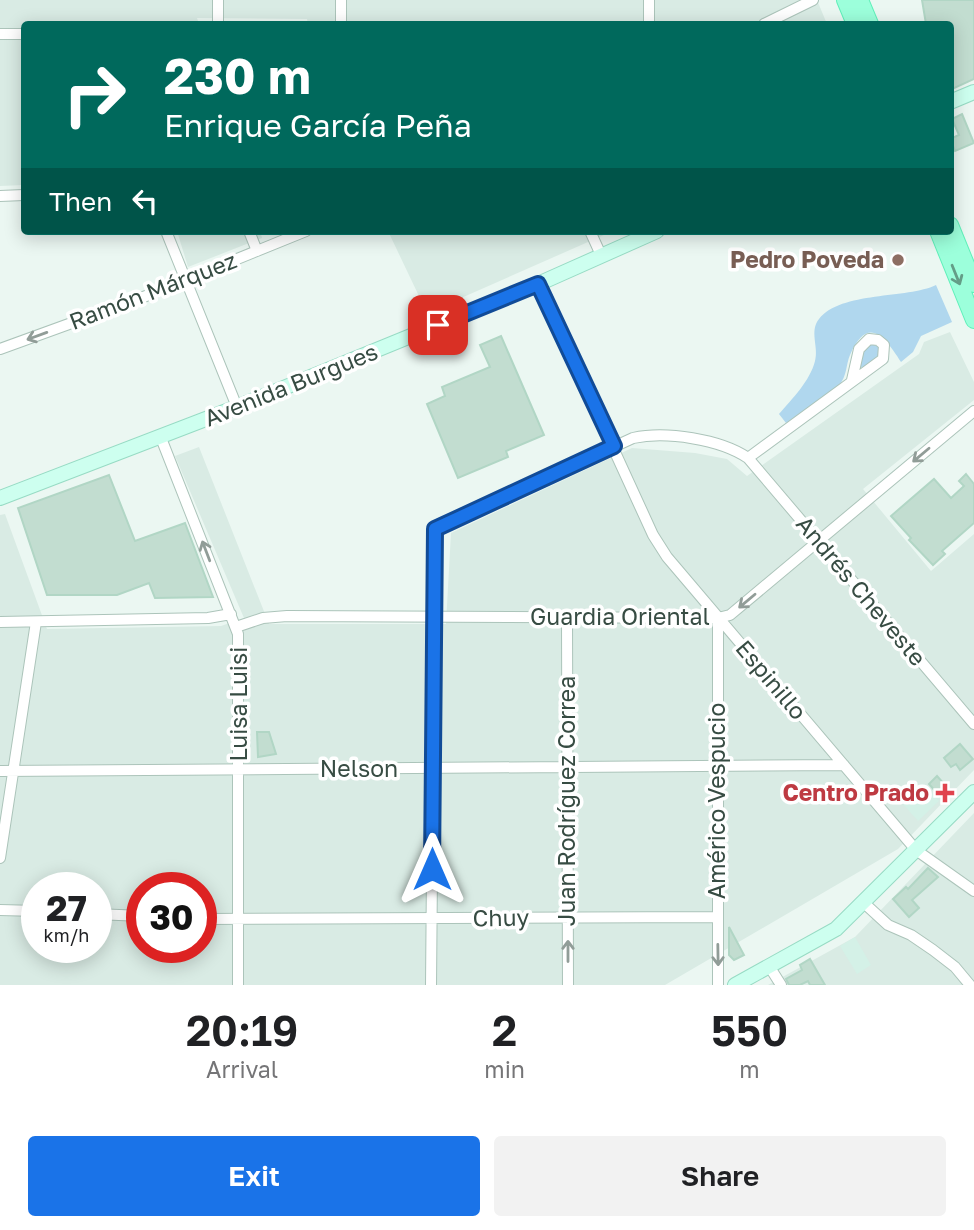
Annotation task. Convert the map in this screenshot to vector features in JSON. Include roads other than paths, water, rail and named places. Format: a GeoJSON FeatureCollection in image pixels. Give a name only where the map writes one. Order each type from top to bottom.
{"type":"FeatureCollection","features":[{"type":"Feature","properties":{"kind":"main road"},"geometry":{"type":"LineString","coordinates":[[845,0],[854,21]]}},
{"type":"Feature","properties":{"kind":"main road"},"geometry":{"type":"LineString","coordinates":[[860,0],[869,21]]}},
{"type":"Feature","properties":{"kind":"main road"},"geometry":{"type":"LineString","coordinates":[[940,235],[974,320]]}},
{"type":"Feature","properties":{"kind":"main road"},"geometry":{"type":"LineString","coordinates":[[954,235],[974,284]]}},
{"type":"Feature","properties":{"kind":"street"},"geometry":{"type":"LineString","coordinates":[[218,0],[218,21]]}},
{"type":"Feature","properties":{"kind":"street"},"geometry":{"type":"LineString","coordinates":[[341,0],[341,21]]}},
{"type":"Feature","properties":{"kind":"street"},"geometry":{"type":"LineString","coordinates":[[649,0],[649,21]]}},
{"type":"Feature","properties":{"kind":"street"},"geometry":{"type":"LineString","coordinates":[[770,21],[813,0]]}},
{"type":"Feature","properties":{"kind":"street"},"geometry":{"type":"LineString","coordinates":[[0,34],[21,34]]}},
{"type":"Feature","properties":{"kind":"street"},"geometry":{"type":"LineString","coordinates":[[954,100],[974,92]]}},
{"type":"Feature","properties":{"kind":"street"},"geometry":{"type":"LineString","coordinates":[[0,196],[21,195]]}},
{"type":"Feature","properties":{"kind":"street"},"geometry":{"type":"LineString","coordinates":[[168,235],[237,407]]}},
{"type":"Feature","properties":{"kind":"street"},"geometry":{"type":"LineString","coordinates":[[251,235],[257,251]]}},
{"type":"Feature","properties":{"kind":"street","name":"Ramón Márquez"},"geometry":{"type":"LineString","coordinates":[[0,349],[186,280],[296,235]]}},
{"type":"Feature","properties":{"kind":"street"},"geometry":{"type":"LineString","coordinates":[[592,235],[601,255]]}},
{"type":"Feature","properties":{"kind":"street","name":"Avenida Burgues"},"geometry":{"type":"LineString","coordinates":[[0,498],[161,438],[538,284],[648,235]]}},
{"type":"Feature","properties":{"kind":"street","name":"Espinillo"},"geometry":{"type":"LineString","coordinates":[[538,284],[660,547],[916,850],[974,891]]}},
{"type":"Feature","properties":{"kind":"street"},"geometry":{"type":"LineString","coordinates":[[431,985],[435,529],[633,438],[652,435],[718,443],[748,458],[852,380]]}},
{"type":"Feature","properties":{"kind":"street","name":"Guardia Oriental"},"geometry":{"type":"LineString","coordinates":[[236,627],[263,618],[287,617],[718,618],[730,615],[974,411]]}},
{"type":"Feature","properties":{"kind":"street","name":"Luisa Luisi"},"geometry":{"type":"LineString","coordinates":[[161,438],[239,640],[238,985]]}},
{"type":"Feature","properties":{"kind":"street","name":"Andrés Cheveste"},"geometry":{"type":"LineString","coordinates":[[748,458],[974,724]]}},
{"type":"Feature","properties":{"kind":"street"},"geometry":{"type":"LineString","coordinates":[[0,622],[208,618],[231,614]]}},
{"type":"Feature","properties":{"kind":"street","name":"Juan Rodríguez Correa"},"geometry":{"type":"LineString","coordinates":[[567,617],[568,985]]}},
{"type":"Feature","properties":{"kind":"street","name":"Américo Vespucio"},"geometry":{"type":"LineString","coordinates":[[718,618],[718,985]]}},
{"type":"Feature","properties":{"kind":"street"},"geometry":{"type":"LineString","coordinates":[[0,858],[36,622]]}},
{"type":"Feature","properties":{"kind":"street","name":"Nelson"},"geometry":{"type":"LineString","coordinates":[[0,771],[844,765]]}},
{"type":"Feature","properties":{"kind":"street"},"geometry":{"type":"LineString","coordinates":[[735,985],[836,929],[974,792]]}},
{"type":"Feature","properties":{"kind":"street"},"geometry":{"type":"LineString","coordinates":[[864,902],[888,925],[911,934],[955,967],[970,985]]}},
{"type":"Feature","properties":{"kind":"street"},"geometry":{"type":"LineString","coordinates":[[0,909],[21,910]]}},
{"type":"Feature","properties":{"kind":"street","name":"Chuy"},"geometry":{"type":"LineString","coordinates":[[217,920],[717,917]]}},
{"type":"Feature","properties":{"kind":"street"},"geometry":{"type":"LineString","coordinates":[[769,966],[781,985]]}},
{"type":"Feature","properties":{"kind":"place","name":"Pedro Poveda"},"geometry":{"type":"Point","coordinates":[898,260]}},
{"type":"Feature","properties":{"kind":"place","name":"Centro Prado"},"geometry":{"type":"Point","coordinates":[945,793]}}]}
